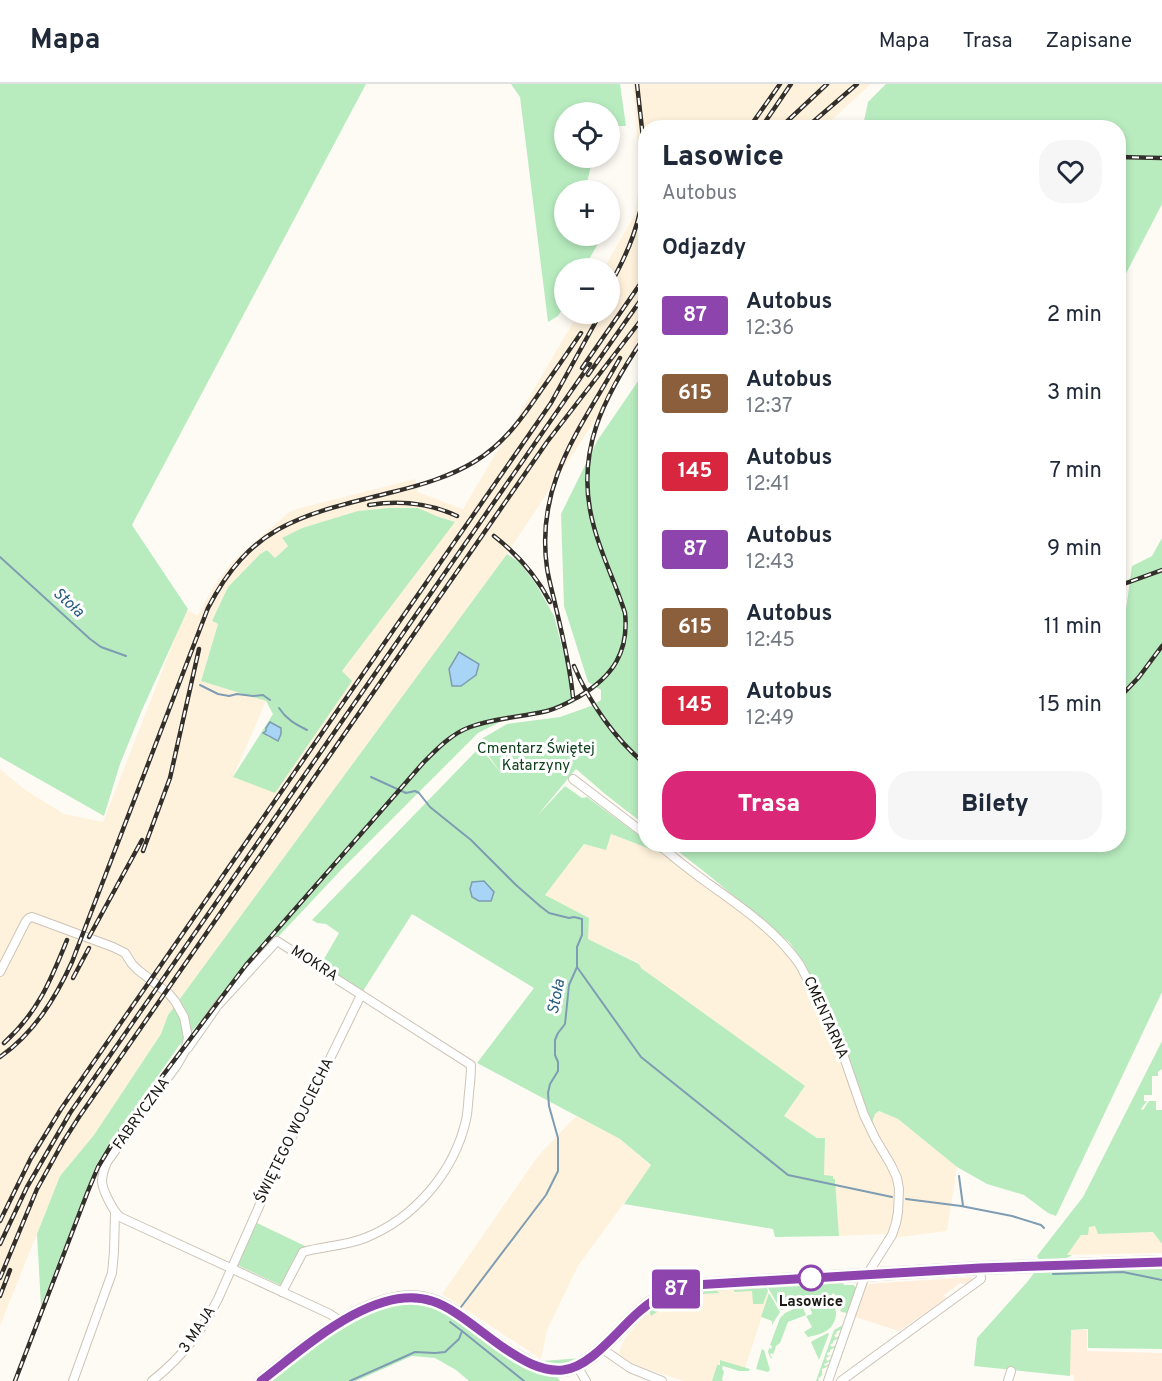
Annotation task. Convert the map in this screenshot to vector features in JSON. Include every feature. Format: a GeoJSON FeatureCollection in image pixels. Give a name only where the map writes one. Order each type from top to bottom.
{"type":"FeatureCollection","features":[{"type":"Feature","properties":{"kind":"street"},"geometry":{"type":"LineString","coordinates":[[573,779],[638,829]]}},
{"type":"Feature","properties":{"kind":"street","name":"CMENTARNA"},"geometry":{"type":"LineString","coordinates":[[668,852],[783,942],[801,964],[836,1034],[864,1115],[897,1178],[898,1212],[892,1234],[861,1285],[828,1381]]}},
{"type":"Feature","properties":{"kind":"street"},"geometry":{"type":"LineString","coordinates":[[0,972],[30,917],[113,947],[125,953],[132,964],[169,994],[180,1008],[188,1038],[185,1051]]}},
{"type":"Feature","properties":{"kind":"street","name":"MOKRA"},"geometry":{"type":"LineString","coordinates":[[185,1051],[218,1005],[278,941],[471,1065],[466,1120],[451,1159],[429,1192],[398,1220],[366,1237],[338,1246],[303,1252],[282,1292]]}},
{"type":"Feature","properties":{"kind":"street","name":"ŚWIĘTEGO WOJCIECHA"},"geometry":{"type":"LineString","coordinates":[[231,1269],[269,1184],[361,994]]}},
{"type":"Feature","properties":{"kind":"street","name":"FABRYCZNA"},"geometry":{"type":"LineString","coordinates":[[115,1213],[102,1184],[107,1162],[185,1051]]}},
{"type":"Feature","properties":{"kind":"street"},"geometry":{"type":"LineString","coordinates":[[115,1213],[330,1314],[340,1321]]}},
{"type":"Feature","properties":{"kind":"street"},"geometry":{"type":"LineString","coordinates":[[73,1381],[112,1273],[115,1213]]}},
{"type":"Feature","properties":{"kind":"street"},"geometry":{"type":"LineString","coordinates":[[261,1381],[340,1321],[389,1301],[409,1297],[425,1299],[446,1307],[525,1361],[563,1374],[591,1358],[641,1309],[668,1292],[682,1287],[980,1268],[1162,1262]]}},
{"type":"Feature","properties":{"kind":"street"},"geometry":{"type":"LineString","coordinates":[[841,1381],[981,1278],[980,1268]]}},
{"type":"Feature","properties":{"kind":"street","name":"3 MAJA"},"geometry":{"type":"LineString","coordinates":[[152,1381],[175,1362],[199,1333],[231,1269]]}},
{"type":"Feature","properties":{"kind":"street"},"geometry":{"type":"LineString","coordinates":[[601,1348],[630,1368],[662,1381]]}},
{"type":"Feature","properties":{"kind":"street"},"geometry":{"type":"LineString","coordinates":[[577,1366],[586,1381]]}},
{"type":"Feature","properties":{"kind":"street"},"geometry":{"type":"LineString","coordinates":[[1008,1381],[1011,1371]]}},
{"type":"Feature","properties":{"kind":"shaded area"},"geometry":{"type":"Polygon","coordinates":[[[633,84],[871,84],[832,120],[638,120],[638,152],[633,84]]]}},
{"type":"Feature","properties":{"kind":"shaded area"},"geometry":{"type":"Polygon","coordinates":[[[638,193],[638,351],[507,554],[168,1015],[161,1034],[94,1135],[60,1176],[0,1326],[0,769],[24,789],[64,814],[103,822],[186,610],[198,615],[214,586],[232,562],[289,512],[415,479],[418,492],[463,509],[572,324],[620,324],[620,258],[610,258],[617,246],[620,246],[620,240],[635,214],[638,193]],[[358,511],[302,528],[282,539],[288,546],[275,558],[267,550],[260,554],[228,587],[212,621],[218,624],[201,680],[266,701],[233,777],[262,788],[307,725],[326,693],[454,522],[436,516],[358,511]]]}},
{"type":"Feature","properties":{"kind":"shaded area"},"geometry":{"type":"Polygon","coordinates":[[[611,834],[638,844],[638,852],[663,854],[738,910],[791,957],[835,1045],[862,1119],[872,1123],[875,1114],[879,1111],[898,1119],[957,1167],[947,1231],[892,1238],[886,1234],[839,1236],[835,1180],[824,1175],[817,1138],[783,1116],[805,1087],[640,968],[639,963],[588,939],[589,918],[544,895],[584,844],[611,834]]]}},
{"type":"Feature","properties":{"kind":"shaded area"},"geometry":{"type":"Polygon","coordinates":[[[576,1116],[620,1139],[651,1166],[578,1266],[547,1330],[541,1359],[442,1294],[538,1156],[576,1116]]]}},
{"type":"Feature","properties":{"kind":"shaded area"},"geometry":{"type":"Polygon","coordinates":[[[1095,1226],[1099,1234],[1153,1232],[1162,1244],[1162,1253],[1066,1255],[1089,1227],[1095,1226]]]}},
{"type":"Feature","properties":{"kind":"shaded area"},"geometry":{"type":"Polygon","coordinates":[[[972,1277],[973,1281],[967,1285],[960,1283],[944,1295],[946,1299],[899,1331],[855,1317],[866,1284],[972,1277]]]}},
{"type":"Feature","properties":{"kind":"shaded area"},"geometry":{"type":"Polygon","coordinates":[[[764,1283],[769,1295],[745,1368],[720,1360],[712,1381],[684,1381],[647,1369],[618,1354],[625,1338],[640,1318],[650,1307],[672,1294],[764,1283]]]}},
{"type":"Feature","properties":{"kind":"shaded area"},"geometry":{"type":"Polygon","coordinates":[[[1070,1330],[1087,1330],[1087,1351],[1162,1353],[1162,1381],[1074,1381],[1074,1375],[1070,1375],[1070,1330]]]}},
{"type":"Feature","properties":{"kind":"green space"},"geometry":{"type":"Polygon","coordinates":[[[0,84],[366,84],[132,525],[188,609],[120,764],[104,816],[0,757],[0,84]]]}},
{"type":"Feature","properties":{"kind":"green space"},"geometry":{"type":"Polygon","coordinates":[[[511,84],[620,84],[626,126],[620,126],[620,102],[554,102],[554,168],[590,168],[588,180],[554,180],[554,246],[597,246],[590,258],[554,258],[554,318],[548,322],[520,97],[511,84]]]}},
{"type":"Feature","properties":{"kind":"green space"},"geometry":{"type":"Polygon","coordinates":[[[886,84],[1162,84],[1162,204],[1126,274],[1126,120],[864,120],[868,102],[886,84]]]}},
{"type":"Feature","properties":{"kind":"green space","name":"Cmentarz Świętej Katarzyny"},"geometry":{"type":"Polygon","coordinates":[[[638,381],[638,820],[576,769],[537,816],[565,786],[582,798],[587,797],[638,835],[638,844],[611,834],[606,850],[584,844],[545,895],[589,918],[588,939],[639,964],[641,968],[805,1086],[784,1116],[817,1138],[825,1138],[824,1175],[833,1176],[835,1179],[839,1236],[775,1237],[773,1229],[624,1204],[651,1165],[620,1139],[477,1063],[534,988],[412,914],[363,991],[320,966],[339,933],[326,924],[312,920],[480,747],[501,773],[478,741],[507,724],[560,717],[601,700],[601,690],[588,682],[564,606],[561,514],[597,441],[638,381]]]}},
{"type":"Feature","properties":{"kind":"green space"},"geometry":{"type":"Polygon","coordinates":[[[418,508],[455,522],[342,671],[352,681],[275,793],[233,777],[273,714],[266,701],[201,681],[218,624],[212,621],[228,587],[260,554],[267,550],[275,558],[288,546],[282,538],[302,528],[358,511],[418,508]],[[273,723],[269,725],[264,733],[278,741],[276,726],[273,723]]]}},
{"type":"Feature","properties":{"kind":"green space"},"geometry":{"type":"Polygon","coordinates":[[[1162,538],[1162,992],[1056,1216],[1048,1213],[1024,1195],[987,1184],[957,1167],[898,1119],[879,1111],[875,1114],[872,1123],[839,1033],[802,960],[789,942],[679,852],[1126,852],[1126,610],[1132,566],[1152,556],[1162,538]]]}},
{"type":"Feature","properties":{"kind":"green space"},"geometry":{"type":"Polygon","coordinates":[[[507,554],[519,562],[536,584],[554,616],[572,686],[574,703],[502,721],[478,733],[342,869],[229,989],[178,1047],[97,1163],[41,1306],[37,1234],[60,1176],[94,1135],[161,1034],[168,1015],[507,554]]]}},
{"type":"Feature","properties":{"kind":"green space"},"geometry":{"type":"Polygon","coordinates":[[[1162,1041],[1162,1069],[1158,1072],[1158,1076],[1152,1076],[1152,1095],[1144,1095],[1144,1101],[1147,1101],[1141,1109],[1143,1110],[1149,1101],[1156,1101],[1156,1110],[1162,1110],[1162,1244],[1153,1232],[1098,1234],[1095,1226],[1089,1227],[1088,1235],[1081,1235],[1067,1255],[1072,1255],[1060,1260],[1039,1260],[1037,1256],[1083,1197],[1162,1041]]]}},
{"type":"Feature","properties":{"kind":"green space"},"geometry":{"type":"Polygon","coordinates":[[[255,1222],[308,1246],[298,1253],[282,1286],[237,1265],[255,1222]]]}},
{"type":"Feature","properties":{"kind":"green space"},"geometry":{"type":"Polygon","coordinates":[[[1162,1267],[1162,1349],[1088,1348],[1088,1329],[1071,1330],[1070,1376],[974,1366],[977,1338],[1028,1281],[1033,1271],[1162,1267]]]}},
{"type":"Feature","properties":{"kind":"green space"},"geometry":{"type":"Polygon","coordinates":[[[843,1283],[857,1287],[848,1313],[841,1312],[839,1305],[843,1302],[833,1293],[830,1297],[811,1298],[781,1310],[768,1288],[843,1283]]]}},
{"type":"Feature","properties":{"kind":"green space"},"geometry":{"type":"Polygon","coordinates":[[[710,1287],[720,1293],[699,1294],[677,1299],[651,1316],[649,1309],[672,1294],[710,1287]]]}},
{"type":"Feature","properties":{"kind":"green space"},"geometry":{"type":"Polygon","coordinates":[[[767,1288],[763,1304],[753,1304],[752,1291],[734,1292],[734,1290],[767,1288]]]}},
{"type":"Feature","properties":{"kind":"green space"},"geometry":{"type":"Polygon","coordinates":[[[769,1293],[780,1312],[772,1325],[772,1321],[761,1317],[769,1293]]]}},
{"type":"Feature","properties":{"kind":"green space"},"geometry":{"type":"Polygon","coordinates":[[[822,1300],[834,1306],[836,1318],[826,1331],[808,1337],[804,1332],[812,1327],[806,1316],[812,1314],[809,1304],[822,1300]]]}},
{"type":"Feature","properties":{"kind":"green space"},"geometry":{"type":"Polygon","coordinates":[[[409,1301],[439,1307],[486,1340],[557,1377],[560,1381],[469,1381],[456,1370],[435,1358],[412,1356],[356,1381],[268,1381],[331,1333],[380,1307],[409,1301]]]}},
{"type":"Feature","properties":{"kind":"green space"},"geometry":{"type":"Polygon","coordinates":[[[451,1305],[525,1355],[542,1361],[582,1358],[573,1364],[556,1367],[532,1361],[451,1305]]]}},
{"type":"Feature","properties":{"kind":"green space"},"geometry":{"type":"Polygon","coordinates":[[[800,1306],[806,1315],[788,1322],[780,1343],[776,1346],[773,1355],[770,1354],[771,1359],[768,1352],[769,1348],[771,1349],[770,1345],[780,1318],[800,1306]]]}},
{"type":"Feature","properties":{"kind":"green space"},"geometry":{"type":"Polygon","coordinates":[[[841,1326],[842,1329],[834,1335],[836,1338],[840,1335],[839,1338],[830,1345],[832,1347],[837,1345],[836,1347],[827,1353],[828,1356],[834,1354],[826,1358],[827,1361],[832,1359],[824,1364],[825,1366],[830,1364],[822,1369],[819,1381],[816,1381],[834,1330],[841,1326]]]}},
{"type":"Feature","properties":{"kind":"green space"},"geometry":{"type":"Polygon","coordinates":[[[829,1334],[819,1360],[811,1342],[829,1334]]]}},
{"type":"Feature","properties":{"kind":"green space"},"geometry":{"type":"Polygon","coordinates":[[[762,1349],[770,1370],[768,1372],[756,1369],[762,1349]]]}},
{"type":"Feature","properties":{"kind":"green space"},"geometry":{"type":"Polygon","coordinates":[[[720,1360],[750,1369],[739,1371],[723,1366],[723,1381],[712,1381],[720,1360]]]}},
{"type":"Feature","properties":{"kind":"water"},"geometry":{"type":"Polygon","coordinates":[[[459,652],[479,664],[476,675],[461,686],[452,686],[449,669],[459,652]]]}},
{"type":"Feature","properties":{"kind":"water"},"geometry":{"type":"Polygon","coordinates":[[[270,722],[281,728],[278,741],[263,733],[270,722]]]}},
{"type":"Feature","properties":{"kind":"water"},"geometry":{"type":"Polygon","coordinates":[[[484,881],[494,892],[491,901],[479,901],[472,897],[470,889],[472,882],[484,881]]]}},
{"type":"Feature","properties":{"kind":"waterway","name":"Stoła"},"geometry":{"type":"LineString","coordinates":[[0,557],[90,639],[101,647],[126,656]]}},
{"type":"Feature","properties":{"kind":"waterway","name":"Stoła"},"geometry":{"type":"LineString","coordinates":[[200,685],[218,694],[263,695],[270,700]]}},
{"type":"Feature","properties":{"kind":"waterway","name":"Stoła"},"geometry":{"type":"LineString","coordinates":[[279,708],[291,721],[307,730]]}},
{"type":"Feature","properties":{"kind":"waterway","name":"Stoła"},"geometry":{"type":"LineString","coordinates":[[371,777],[406,793],[415,791],[419,793],[430,807],[471,840],[516,885],[549,913],[582,919],[582,935],[577,947],[577,967],[569,985],[565,1024],[555,1040],[558,1071],[550,1084],[548,1093],[549,1106],[558,1138],[558,1171],[546,1195],[461,1307]]}},
{"type":"Feature","properties":{"kind":"waterway"},"geometry":{"type":"LineString","coordinates":[[577,967],[641,1057],[788,1175],[892,1197]]}},
{"type":"Feature","properties":{"kind":"waterway"},"geometry":{"type":"LineString","coordinates":[[959,1176],[963,1206]]}},
{"type":"Feature","properties":{"kind":"waterway"},"geometry":{"type":"LineString","coordinates":[[906,1199],[1012,1216],[1044,1228]]}},
{"type":"Feature","properties":{"kind":"waterway"},"geometry":{"type":"LineString","coordinates":[[1053,1274],[1123,1272],[1162,1280]]}},
{"type":"Feature","properties":{"kind":"waterway","name":"Stoła"},"geometry":{"type":"LineString","coordinates":[[350,1381],[415,1352],[445,1352],[459,1339],[462,1331],[450,1322]]}},
{"type":"Feature","properties":{"kind":"waterway"},"geometry":{"type":"LineString","coordinates":[[462,1331],[524,1381]]}},
{"type":"Feature","properties":{"kind":"railway"},"geometry":{"type":"LineString","coordinates":[[637,84],[641,120]]}},
{"type":"Feature","properties":{"kind":"railway"},"geometry":{"type":"LineString","coordinates":[[755,120],[780,84]]}},
{"type":"Feature","properties":{"kind":"railway"},"geometry":{"type":"LineString","coordinates":[[766,120],[791,84]]}},
{"type":"Feature","properties":{"kind":"railway"},"geometry":{"type":"LineString","coordinates":[[789,120],[827,84]]}},
{"type":"Feature","properties":{"kind":"railway"},"geometry":{"type":"LineString","coordinates":[[815,120],[857,84]]}},
{"type":"Feature","properties":{"kind":"railway"},"geometry":{"type":"LineString","coordinates":[[1126,157],[1162,158]]}},
{"type":"Feature","properties":{"kind":"railway"},"geometry":{"type":"LineString","coordinates":[[620,265],[633,236],[638,217]]}},
{"type":"Feature","properties":{"kind":"railway"},"geometry":{"type":"LineString","coordinates":[[582,368],[638,287]]}},
{"type":"Feature","properties":{"kind":"railway"},"geometry":{"type":"LineString","coordinates":[[588,375],[638,304]]}},
{"type":"Feature","properties":{"kind":"railway"},"geometry":{"type":"LineString","coordinates":[[0,1221],[31,1158],[61,1109],[551,403],[594,324]]}},
{"type":"Feature","properties":{"kind":"railway"},"geometry":{"type":"LineString","coordinates":[[0,1278],[37,1189],[79,1117],[547,442],[638,324]]}},
{"type":"Feature","properties":{"kind":"railway"},"geometry":{"type":"LineString","coordinates":[[0,1057],[33,1026],[58,989],[72,962],[208,608],[225,579],[243,557],[263,539],[284,526],[334,507],[435,480],[485,455],[520,420],[581,333]]}},
{"type":"Feature","properties":{"kind":"railway"},"geometry":{"type":"LineString","coordinates":[[15,1381],[98,1167],[115,1139],[246,965],[423,763],[445,742],[463,730],[479,724],[547,711],[564,705],[602,680],[616,662],[624,640],[625,613],[594,527],[588,500],[587,474],[596,426],[605,403],[638,346]]}},
{"type":"Feature","properties":{"kind":"railway"},"geometry":{"type":"LineString","coordinates":[[573,697],[566,652],[547,568],[545,537],[548,509],[564,457],[620,358]]}},
{"type":"Feature","properties":{"kind":"railway"},"geometry":{"type":"LineString","coordinates":[[0,1244],[27,1187],[70,1113],[590,364]]}},
{"type":"Feature","properties":{"kind":"railway"},"geometry":{"type":"LineString","coordinates":[[369,505],[414,504],[436,508],[457,516]]}},
{"type":"Feature","properties":{"kind":"railway"},"geometry":{"type":"LineString","coordinates":[[494,536],[525,566],[539,583],[550,602]]}},
{"type":"Feature","properties":{"kind":"railway"},"geometry":{"type":"LineString","coordinates":[[1126,583],[1162,570]]}},
{"type":"Feature","properties":{"kind":"railway"},"geometry":{"type":"LineString","coordinates":[[1126,691],[1162,646]]}},
{"type":"Feature","properties":{"kind":"railway"},"geometry":{"type":"LineString","coordinates":[[143,851],[170,778],[199,649]]}},
{"type":"Feature","properties":{"kind":"railway"},"geometry":{"type":"LineString","coordinates":[[574,666],[587,693],[604,719],[638,758]]}},
{"type":"Feature","properties":{"kind":"railway"},"geometry":{"type":"LineString","coordinates":[[89,937],[142,840]]}},
{"type":"Feature","properties":{"kind":"railway"},"geometry":{"type":"LineString","coordinates":[[4,1043],[26,1020],[42,996],[67,940]]}},
{"type":"Feature","properties":{"kind":"railway"},"geometry":{"type":"LineString","coordinates":[[73,978],[89,948]]}},
{"type":"Feature","properties":{"kind":"railway"},"geometry":{"type":"LineString","coordinates":[[0,1296],[10,1270]]}},
{"type":"Feature","properties":{"kind":"bus line","name":"87"},"geometry":{"type":"LineString","coordinates":[[261,1381],[340,1321],[370,1307],[409,1297],[433,1301],[446,1307],[525,1361],[549,1370],[563,1370],[586,1362],[641,1309],[668,1292],[682,1287],[1033,1265],[1162,1262]]}},
{"type":"Feature","properties":{"kind":"place","name":"Lasowice"},"geometry":{"type":"Point","coordinates":[811,1278]}}]}
